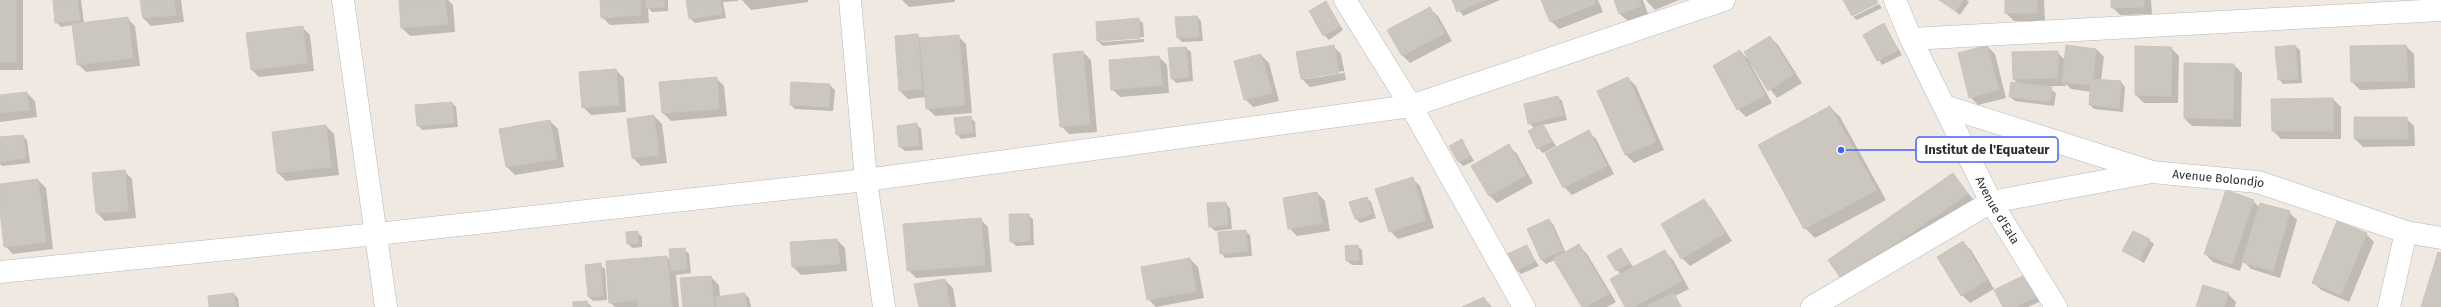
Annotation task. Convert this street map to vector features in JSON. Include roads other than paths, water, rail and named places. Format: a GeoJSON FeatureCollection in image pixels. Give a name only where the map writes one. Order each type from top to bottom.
{"type":"FeatureCollection","features":[{"type":"Feature","properties":{"kind":"street"},"geometry":{"type":"LineString","coordinates":[[343,0],[377,234],[386,307]]}},
{"type":"Feature","properties":{"kind":"street"},"geometry":{"type":"LineString","coordinates":[[850,0],[866,180],[884,307]]}},
{"type":"Feature","properties":{"kind":"street"},"geometry":{"type":"LineString","coordinates":[[1345,0],[1411,106],[1524,307]]}},
{"type":"Feature","properties":{"kind":"street"},"geometry":{"type":"LineString","coordinates":[[0,272],[377,234],[866,180],[1411,106],[1724,0]]}},
{"type":"Feature","properties":{"kind":"street","name":"Avenue d'Eala"},"geometry":{"type":"LineString","coordinates":[[1895,0],[1911,39],[1991,202],[2056,307]]}},
{"type":"Feature","properties":{"kind":"street"},"geometry":{"type":"LineString","coordinates":[[1911,39],[2441,10]]}},
{"type":"Feature","properties":{"kind":"street"},"geometry":{"type":"LineString","coordinates":[[1944,106],[2152,172]]}},
{"type":"Feature","properties":{"kind":"street","name":"Avenue Bolondjo"},"geometry":{"type":"LineString","coordinates":[[1812,307],[1991,202],[2152,172],[2258,182],[2406,232],[2441,238]]}},
{"type":"Feature","properties":{"kind":"street"},"geometry":{"type":"LineString","coordinates":[[2389,307],[2406,232]]}},
{"type":"Feature","properties":{"kind":"place","name":"Institut de l'Equateur"},"geometry":{"type":"Point","coordinates":[1841,150]}}]}
